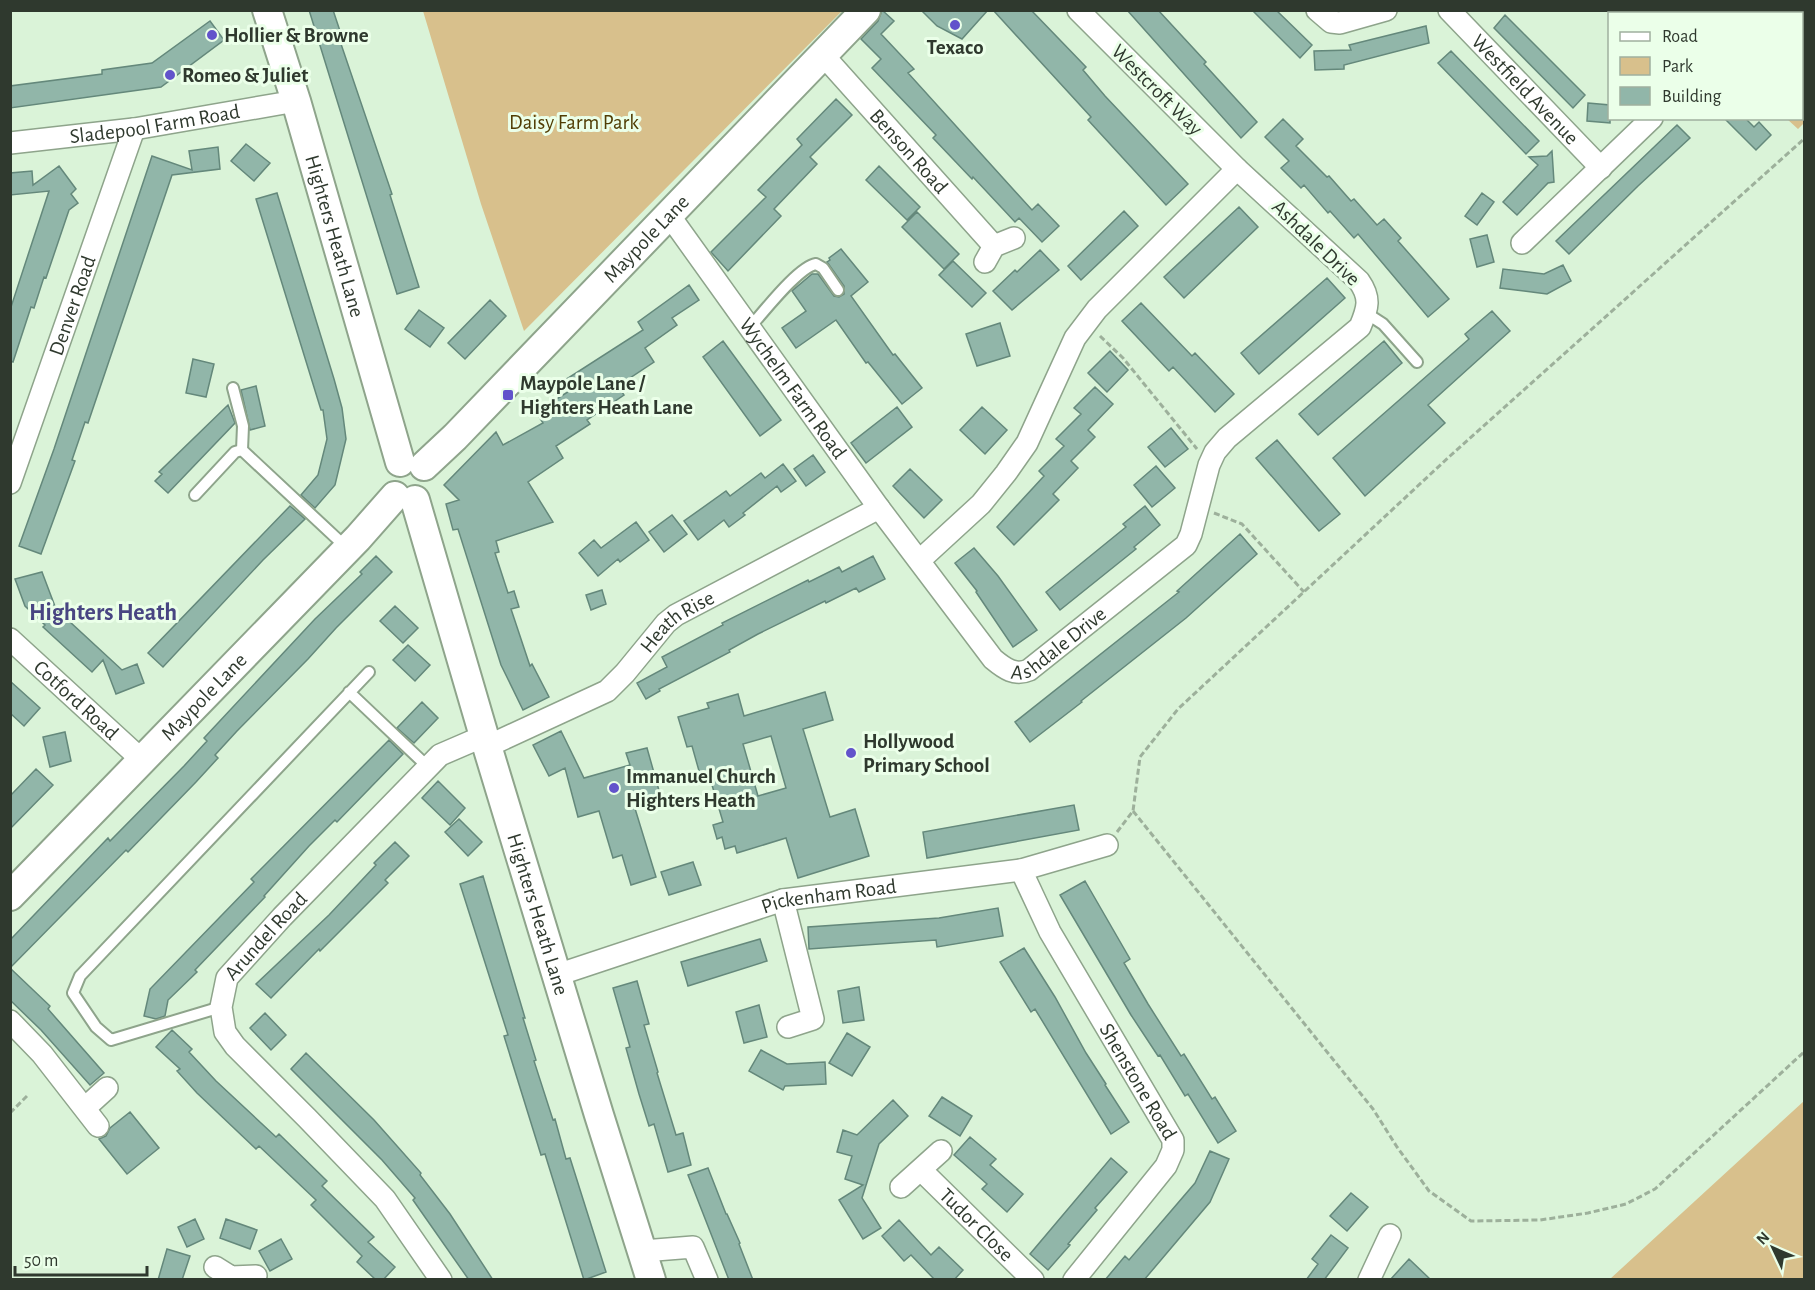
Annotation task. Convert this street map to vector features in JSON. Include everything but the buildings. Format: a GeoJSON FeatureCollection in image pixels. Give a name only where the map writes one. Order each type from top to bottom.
{"type":"FeatureCollection","features":[{"type":"Feature","properties":{"kind":"street","name":"Highters Heath Lane"},"geometry":{"type":"LineString","coordinates":[[267,10],[412,464],[428,472],[429,486],[422,497],[405,498],[429,547],[599,1115],[651,1280]]}},
{"type":"Feature","properties":{"kind":"street","name":"Maypole Lane"},"geometry":{"type":"LineString","coordinates":[[412,464],[669,215],[866,10]]}},
{"type":"Feature","properties":{"kind":"street","name":"Westcroft Way"},"geometry":{"type":"LineString","coordinates":[[1078,10],[1237,169]]}},
{"type":"Feature","properties":{"kind":"street"},"geometry":{"type":"LineString","coordinates":[[1317,10],[1331,22],[1340,23],[1386,10]]}},
{"type":"Feature","properties":{"kind":"street","name":"Westfield Avenue"},"geometry":{"type":"LineString","coordinates":[[1449,10],[1601,168]]}},
{"type":"Feature","properties":{"kind":"street","name":"Benson Road"},"geometry":{"type":"LineString","coordinates":[[823,55],[990,254],[1014,238]]}},
{"type":"Feature","properties":{"kind":"street","name":"Sladepool Farm Road"},"geometry":{"type":"LineString","coordinates":[[10,144],[134,129],[296,101]]}},
{"type":"Feature","properties":{"kind":"street"},"geometry":{"type":"LineString","coordinates":[[1522,243],[1650,120]]}},
{"type":"Feature","properties":{"kind":"street","name":"Denver Road"},"geometry":{"type":"LineString","coordinates":[[10,483],[134,129]]}},
{"type":"Feature","properties":{"kind":"street","name":"Ashdale Drive"},"geometry":{"type":"LineString","coordinates":[[920,560],[993,660],[1012,672],[1021,674],[1048,657],[1186,545],[1209,465],[1215,452],[1227,438],[1360,327],[1368,302],[1365,290],[1359,281],[1237,169]]}},
{"type":"Feature","properties":{"kind":"street"},"geometry":{"type":"LineString","coordinates":[[920,560],[981,504],[1027,443],[1085,322],[1153,250],[1237,169]]}},
{"type":"Feature","properties":{"kind":"street","name":"Wychelm Farm Road"},"geometry":{"type":"LineString","coordinates":[[669,215],[879,508],[920,560]]}},
{"type":"Feature","properties":{"kind":"street","name":"Maypole Lane"},"geometry":{"type":"LineString","coordinates":[[10,896],[371,524],[405,498]]}},
{"type":"Feature","properties":{"kind":"street","name":"Heath Rise"},"geometry":{"type":"LineString","coordinates":[[486,741],[607,691],[626,673],[666,623],[676,615],[879,508]]}},
{"type":"Feature","properties":{"kind":"street"},"geometry":{"type":"LineString","coordinates":[[371,524],[386,523],[410,530],[429,547]]}},
{"type":"Feature","properties":{"kind":"street","name":"Cotford Road"},"geometry":{"type":"LineString","coordinates":[[10,639],[142,761]]}},
{"type":"Feature","properties":{"kind":"street","name":"Arundel Road"},"geometry":{"type":"LineString","coordinates":[[441,1280],[386,1199],[235,1046],[225,1032],[220,1007],[227,978],[237,965],[440,755],[486,741]]}},
{"type":"Feature","properties":{"kind":"street","name":"Pickenham Road"},"geometry":{"type":"LineString","coordinates":[[557,975],[783,900],[1021,870],[1107,845]]}},
{"type":"Feature","properties":{"kind":"street","name":"Shenstone Road"},"geometry":{"type":"LineString","coordinates":[[1021,870],[1050,932],[1173,1140],[1173,1150],[1166,1166],[1074,1280]]}},
{"type":"Feature","properties":{"kind":"street"},"geometry":{"type":"LineString","coordinates":[[783,900],[813,1019],[788,1027]]}},
{"type":"Feature","properties":{"kind":"street"},"geometry":{"type":"LineString","coordinates":[[10,1021],[42,1054],[98,1126]]}},
{"type":"Feature","properties":{"kind":"street"},"geometry":{"type":"LineString","coordinates":[[85,1108],[107,1088]]}},
{"type":"Feature","properties":{"kind":"street","name":"Tudor Close"},"geometry":{"type":"LineString","coordinates":[[901,1187],[941,1151]]}},
{"type":"Feature","properties":{"kind":"street","name":"Tudor Close"},"geometry":{"type":"LineString","coordinates":[[921,1170],[1033,1280]]}},
{"type":"Feature","properties":{"kind":"street"},"geometry":{"type":"LineString","coordinates":[[1369,1280],[1389,1235]]}},
{"type":"Feature","properties":{"kind":"street"},"geometry":{"type":"LineString","coordinates":[[643,1251],[693,1247],[707,1280]]}},
{"type":"Feature","properties":{"kind":"street"},"geometry":{"type":"LineString","coordinates":[[225,1275],[256,1276]]}},
{"type":"Feature","properties":{"kind":"lane"},"geometry":{"type":"LineString","coordinates":[[750,327],[791,281],[809,265],[816,264],[823,268],[838,290]]}},
{"type":"Feature","properties":{"kind":"lane"},"geometry":{"type":"LineString","coordinates":[[1366,313],[1383,324],[1417,362]]}},
{"type":"Feature","properties":{"kind":"lane"},"geometry":{"type":"LineString","coordinates":[[233,388],[243,426],[242,450],[348,549]]}},
{"type":"Feature","properties":{"kind":"lane"},"geometry":{"type":"LineString","coordinates":[[195,495],[235,452],[242,450]]}},
{"type":"Feature","properties":{"kind":"lane"},"geometry":{"type":"LineString","coordinates":[[220,1007],[111,1040],[96,1027],[73,993],[80,976],[369,672]]}},
{"type":"Feature","properties":{"kind":"lane"},"geometry":{"type":"LineString","coordinates":[[349,692],[428,767]]}},
{"type":"Feature","properties":{"kind":"path"},"geometry":{"type":"LineString","coordinates":[[1107,845],[1133,811],[1140,758],[1178,709],[1459,448],[1804,139]]}},
{"type":"Feature","properties":{"kind":"path"},"geometry":{"type":"LineString","coordinates":[[1085,322],[1123,358],[1209,465]]}},
{"type":"Feature","properties":{"kind":"path"},"geometry":{"type":"LineString","coordinates":[[1198,507],[1242,524],[1304,592]]}},
{"type":"Feature","properties":{"kind":"path"},"geometry":{"type":"LineString","coordinates":[[1133,811],[1373,1109],[1429,1191],[1471,1221],[1540,1220],[1588,1213],[1626,1204],[1655,1189],[1804,1052]]}},
{"type":"Feature","properties":{"kind":"path"},"geometry":{"type":"LineString","coordinates":[[10,1113],[28,1095]]}},
{"type":"Feature","properties":{"kind":"green space","name":"Daisy Farm Park"},"geometry":{"type":"Polygon","coordinates":[[[423,10],[842,11],[524,331],[481,204],[423,10]]]}},
{"type":"Feature","properties":{"kind":"green space"},"geometry":{"type":"Polygon","coordinates":[[[1804,11],[1804,123],[1798,129],[1788,120],[1803,120],[1803,12],[1678,12],[1804,11]]]}},
{"type":"Feature","properties":{"kind":"green space"},"geometry":{"type":"Polygon","coordinates":[[[1804,1101],[1804,1279],[1610,1279],[1804,1101]]]}},
{"type":"Feature","properties":{"kind":"place","name":"Texaco"},"geometry":{"type":"Point","coordinates":[955,25]}},
{"type":"Feature","properties":{"kind":"place","name":"Hollier & Browne"},"geometry":{"type":"Point","coordinates":[212,35]}},
{"type":"Feature","properties":{"kind":"place","name":"Romeo & Juliet"},"geometry":{"type":"Point","coordinates":[170,75]}},
{"type":"Feature","properties":{"kind":"place","name":"Maypole Lane / Highters Heath Lane"},"geometry":{"type":"Point","coordinates":[508,395]}},
{"type":"Feature","properties":{"kind":"place","name":"Hollywood Primary School"},"geometry":{"type":"Point","coordinates":[851,753]}},
{"type":"Feature","properties":{"kind":"place","name":"Immanuel Church Highters Heath"},"geometry":{"type":"Point","coordinates":[614,788]}},
{"type":"Feature","properties":{"kind":"district","name":"Highters Heath"},"geometry":{"type":"Point","coordinates":[103,613]}}]}
